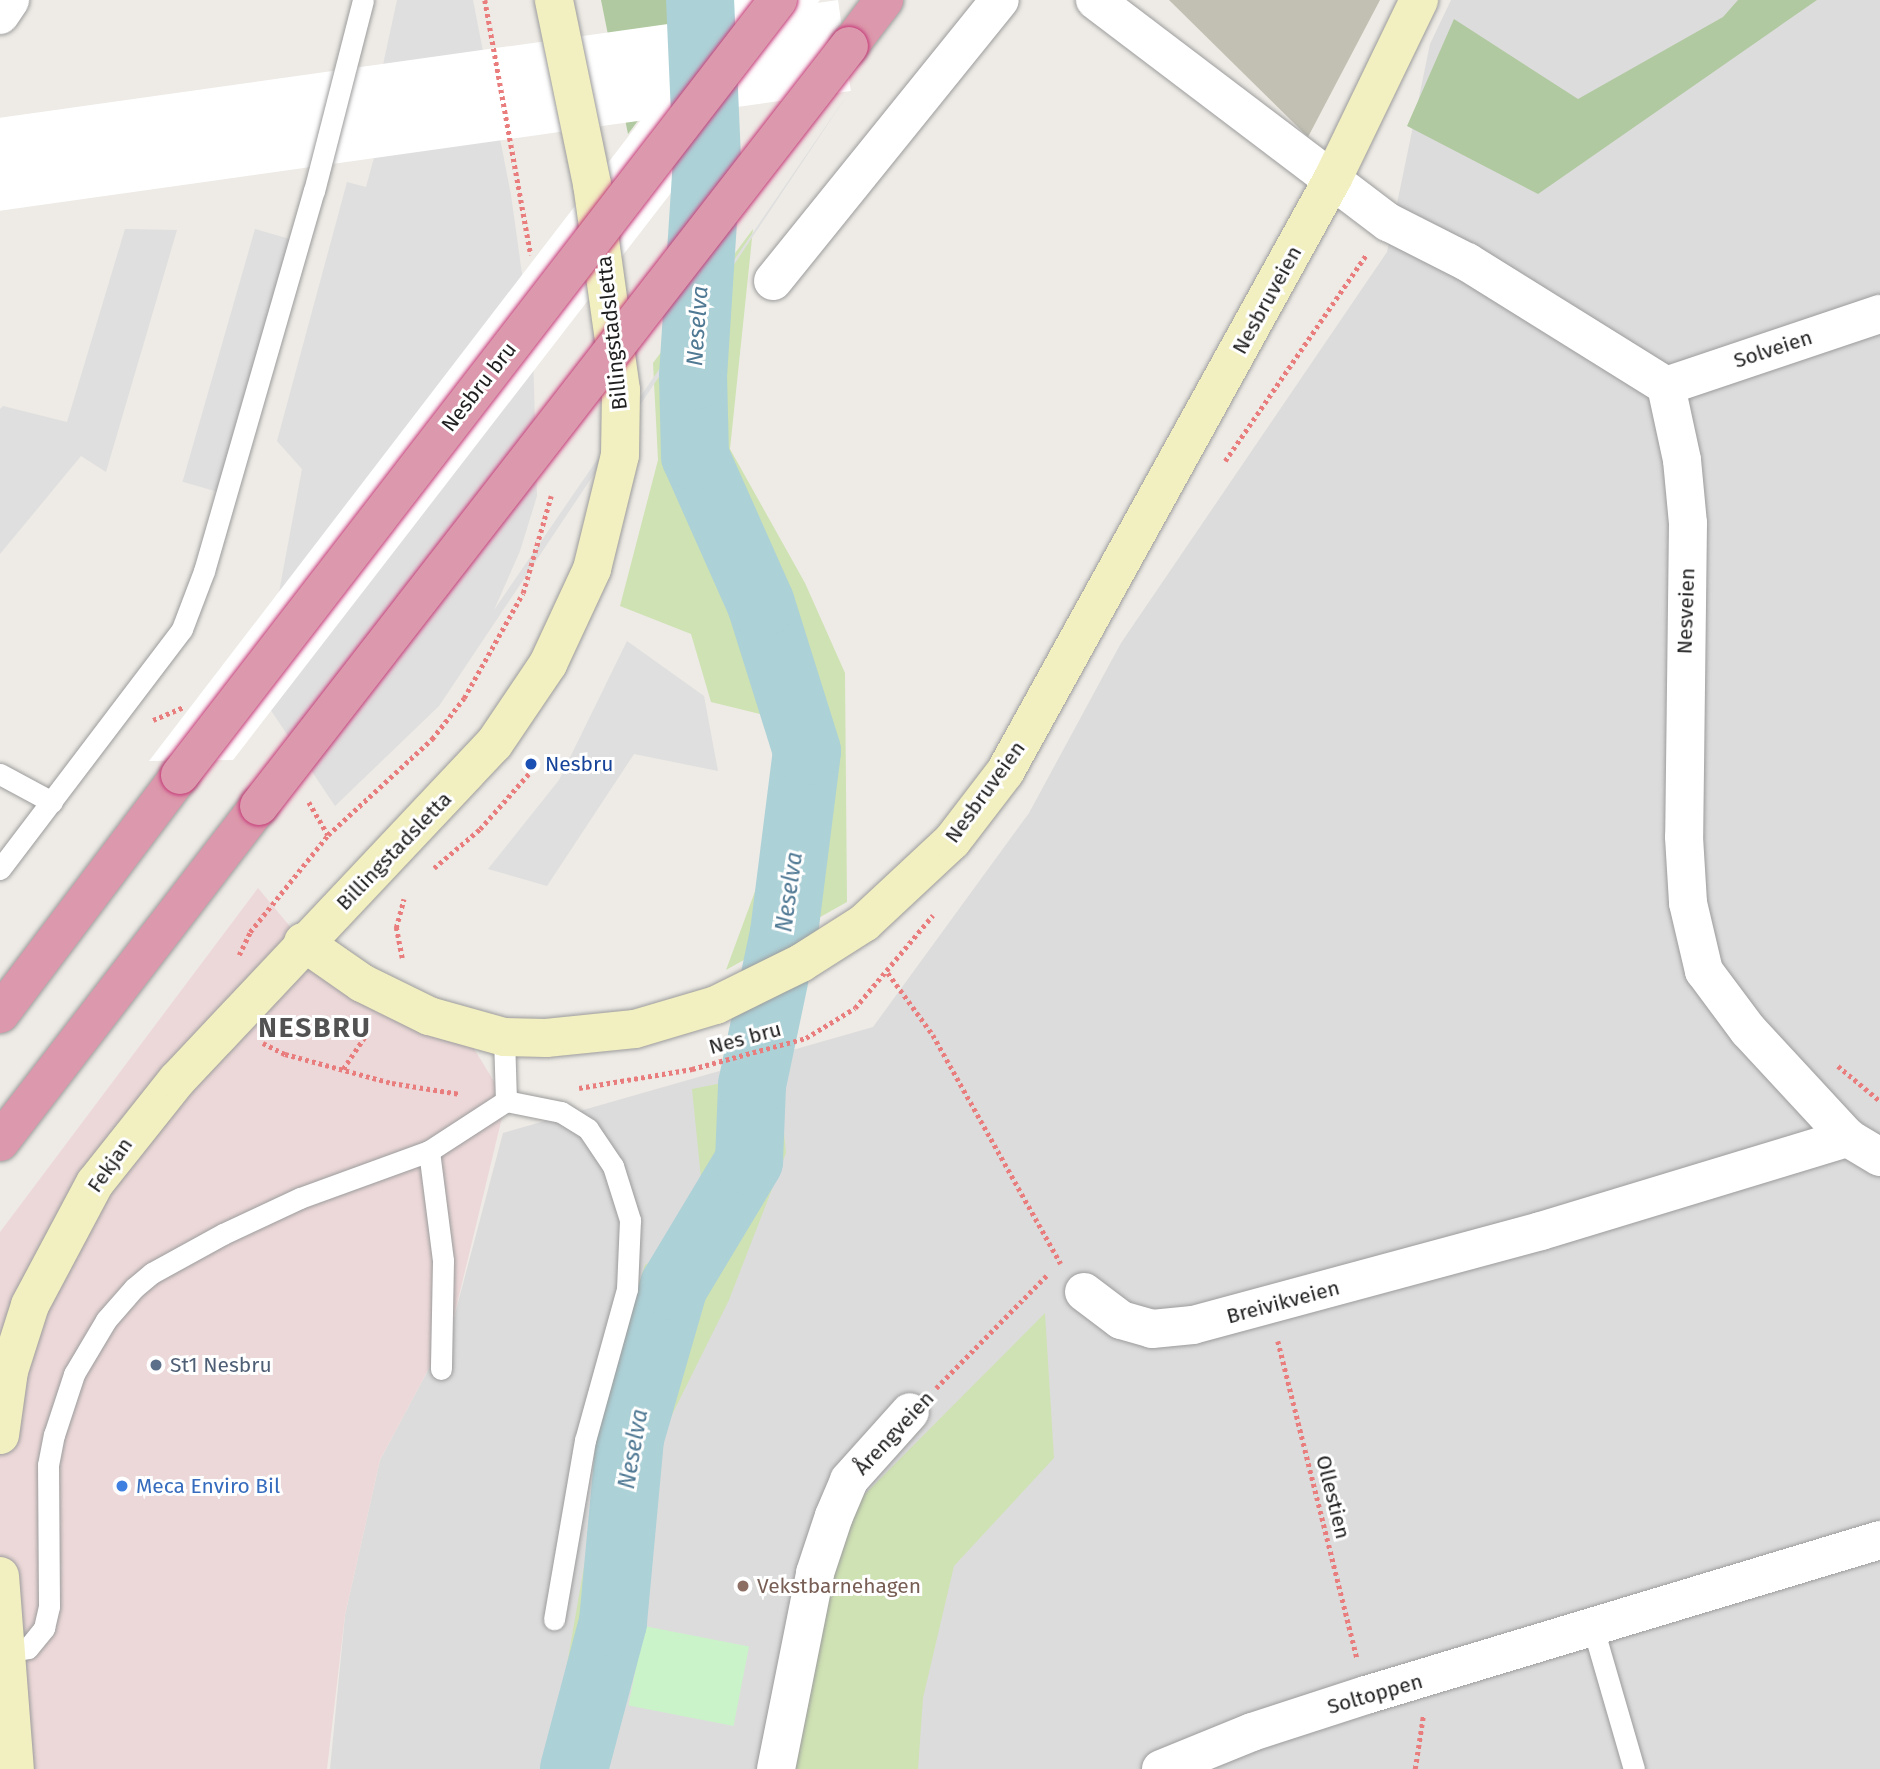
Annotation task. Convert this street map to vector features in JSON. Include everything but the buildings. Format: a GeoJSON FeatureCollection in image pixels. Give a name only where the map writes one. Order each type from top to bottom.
{"type":"FeatureCollection","features":[{"type":"Feature","properties":{"kind":"highway","name":"Nesbru bru"},"geometry":{"type":"LineString","coordinates":[[0,1014],[180,775],[778,0]]}},
{"type":"Feature","properties":{"kind":"highway"},"geometry":{"type":"LineString","coordinates":[[0,1142],[884,0]]}},
{"type":"Feature","properties":{"kind":"main road","name":"Billingstadsletta"},"geometry":{"type":"LineString","coordinates":[[303,942],[441,803],[508,725],[573,616],[606,525],[620,455],[621,390],[594,195],[554,0]]}},
{"type":"Feature","properties":{"kind":"main road","name":"Nesbruveien"},"geometry":{"type":"LineString","coordinates":[[303,942],[390,998],[462,1029],[504,1037],[635,1029],[716,1005],[801,963],[864,923],[952,841],[1005,772],[1333,178],[1419,0]]}},
{"type":"Feature","properties":{"kind":"main road","name":"Fekjan"},"geometry":{"type":"LineString","coordinates":[[0,1435],[19,1337],[82,1205],[154,1105],[303,942]]}},
{"type":"Feature","properties":{"kind":"main road"},"geometry":{"type":"LineString","coordinates":[[0,1576],[15,1769]]}},
{"type":"Feature","properties":{"kind":"street"},"geometry":{"type":"LineString","coordinates":[[0,15],[10,0]]}},
{"type":"Feature","properties":{"kind":"street"},"geometry":{"type":"LineString","coordinates":[[773,281],[1000,0]]}},
{"type":"Feature","properties":{"kind":"street"},"geometry":{"type":"LineString","coordinates":[[1095,0],[1388,222],[1467,262],[1666,386]]}},
{"type":"Feature","properties":{"kind":"street","name":"Solveien"},"geometry":{"type":"LineString","coordinates":[[1666,386],[1880,314]]}},
{"type":"Feature","properties":{"kind":"street","name":"Nesveien"},"geometry":{"type":"LineString","coordinates":[[1666,386],[1682,460],[1688,523],[1684,837],[1695,930],[1704,971],[1748,1030],[1848,1138],[1880,1157]]}},
{"type":"Feature","properties":{"kind":"street","name":"Breivikveien"},"geometry":{"type":"LineString","coordinates":[[1084,1292],[1121,1320],[1152,1329],[1193,1325],[1269,1307],[1541,1231],[1848,1138]]}},
{"type":"Feature","properties":{"kind":"street","name":"Årengveien"},"geometry":{"type":"LineString","coordinates":[[776,1769],[816,1573],[834,1516],[849,1480],[910,1412]]}},
{"type":"Feature","properties":{"kind":"street","name":"Soltoppen"},"geometry":{"type":"LineString","coordinates":[[1161,1769],[1252,1732],[1366,1695],[1880,1541]]}},
{"type":"Feature","properties":{"kind":"lane"},"geometry":{"type":"LineString","coordinates":[[0,869],[182,629],[204,571],[314,191],[363,0]]}},
{"type":"Feature","properties":{"kind":"lane"},"geometry":{"type":"LineString","coordinates":[[0,774],[52,802]]}},
{"type":"Feature","properties":{"kind":"lane"},"geometry":{"type":"LineString","coordinates":[[504,1037],[506,1101]]}},
{"type":"Feature","properties":{"kind":"lane"},"geometry":{"type":"LineString","coordinates":[[6,1652],[28,1648],[44,1628],[49,1606],[48,1465],[54,1436],[74,1374],[106,1320],[152,1273],[223,1234],[300,1198],[429,1151],[506,1101],[561,1112],[587,1129],[613,1166],[630,1220],[627,1289],[584,1440],[554,1619]]}},
{"type":"Feature","properties":{"kind":"lane"},"geometry":{"type":"LineString","coordinates":[[429,1151],[443,1261],[441,1369]]}},
{"type":"Feature","properties":{"kind":"lane"},"geometry":{"type":"LineString","coordinates":[[1593,1628],[1634,1769]]}},
{"type":"Feature","properties":{"kind":"path"},"geometry":{"type":"LineString","coordinates":[[1217,472],[1388,222]]}},
{"type":"Feature","properties":{"kind":"path"},"geometry":{"type":"LineString","coordinates":[[430,872],[480,829],[532,769]]}},
{"type":"Feature","properties":{"kind":"path"},"geometry":{"type":"LineString","coordinates":[[405,964],[396,928],[406,894]]}},
{"type":"Feature","properties":{"kind":"path","name":"Nes bru"},"geometry":{"type":"LineString","coordinates":[[573,1090],[692,1069],[806,1038],[855,1008],[888,973],[933,1035],[1059,1261]]}},
{"type":"Feature","properties":{"kind":"path"},"geometry":{"type":"LineString","coordinates":[[343,1069],[370,1028]]}},
{"type":"Feature","properties":{"kind":"path"},"geometry":{"type":"LineString","coordinates":[[260,1040],[276,1051],[392,1083],[506,1101]]}},
{"type":"Feature","properties":{"kind":"path"},"geometry":{"type":"LineString","coordinates":[[1829,1058],[1880,1101]]}},
{"type":"Feature","properties":{"kind":"path"},"geometry":{"type":"LineString","coordinates":[[1059,1261],[1084,1292]]}},
{"type":"Feature","properties":{"kind":"path","name":"Årengveien"},"geometry":{"type":"LineString","coordinates":[[910,1412],[998,1330],[1059,1261]]}},
{"type":"Feature","properties":{"kind":"path","name":"Ollestien"},"geometry":{"type":"LineString","coordinates":[[1269,1307],[1366,1695]]}},
{"type":"Feature","properties":{"kind":"path"},"geometry":{"type":"LineString","coordinates":[[1415,1769],[1427,1678]]}},
{"type":"Feature","properties":{"kind":"shaded area"},"geometry":{"type":"Polygon","coordinates":[[[397,0],[473,0],[511,195],[533,352],[537,496],[520,551],[494,610],[850,91],[439,706],[335,806],[260,694],[302,469],[277,441],[347,182],[366,187],[394,85],[381,74],[397,0]]]}},
{"type":"Feature","properties":{"kind":"shaded area"},"geometry":{"type":"Polygon","coordinates":[[[1169,0],[1380,0],[1308,137],[1169,0]]]}},
{"type":"Feature","properties":{"kind":"shaded area"},"geometry":{"type":"Polygon","coordinates":[[[1451,0],[1880,0],[1880,1769],[330,1769],[345,1615],[380,1460],[452,1325],[503,1133],[873,1027],[1029,813],[1121,643],[1387,252],[1430,44],[1451,0]]]}},
{"type":"Feature","properties":{"kind":"shaded area"},"geometry":{"type":"Polygon","coordinates":[[[125,229],[177,230],[106,472],[81,456],[0,554],[0,409],[3,406],[67,422],[125,229]]]}},
{"type":"Feature","properties":{"kind":"shaded area"},"geometry":{"type":"Polygon","coordinates":[[[255,229],[300,242],[228,495],[183,482],[255,229]]]}},
{"type":"Feature","properties":{"kind":"shaded area"},"geometry":{"type":"Polygon","coordinates":[[[627,641],[704,696],[718,771],[634,754],[547,886],[488,869],[559,780],[627,641]]]}},
{"type":"Feature","properties":{"kind":"shaded area"},"geometry":{"type":"Polygon","coordinates":[[[258,888],[303,942],[462,1029],[506,1101],[452,1325],[380,1460],[345,1615],[327,1769],[0,1769],[0,1232],[258,888]]]}},
{"type":"Feature","properties":{"kind":"green space"},"geometry":{"type":"Polygon","coordinates":[[[601,0],[728,0],[628,134],[601,0]]]}},
{"type":"Feature","properties":{"kind":"green space"},"geometry":{"type":"Polygon","coordinates":[[[1738,0],[1817,0],[1538,194],[1407,126],[1454,19],[1578,99],[1723,17],[1738,0]]]}},
{"type":"Feature","properties":{"kind":"green space"},"geometry":{"type":"Polygon","coordinates":[[[753,229],[730,449],[805,583],[845,673],[847,902],[726,970],[767,859],[786,762],[780,719],[711,702],[691,634],[620,606],[658,460],[653,363],[753,229]]]}},
{"type":"Feature","properties":{"kind":"green space"},"geometry":{"type":"Polygon","coordinates":[[[778,1072],[786,1153],[729,1300],[658,1443],[640,1516],[636,1630],[599,1769],[540,1769],[562,1693],[627,1320],[645,1265],[663,1254],[702,1188],[692,1089],[778,1072]]]}},
{"type":"Feature","properties":{"kind":"green space"},"geometry":{"type":"Polygon","coordinates":[[[1045,1313],[1054,1458],[954,1566],[923,1698],[918,1769],[793,1769],[797,1698],[854,1505],[1045,1313]]]}},
{"type":"Feature","properties":{"kind":"green space"},"geometry":{"type":"Polygon","coordinates":[[[644,1626],[749,1646],[734,1726],[629,1706],[644,1626]]]}},
{"type":"Feature","properties":{"kind":"pier"},"geometry":{"type":"Polygon","coordinates":[[[733,0],[820,0],[233,760],[149,761],[733,0]]]}},
{"type":"Feature","properties":{"kind":"pier"},"geometry":{"type":"Polygon","coordinates":[[[838,0],[851,91],[0,211],[0,118],[838,0]]]}},
{"type":"Feature","properties":{"kind":"waterway","name":"Neselva"},"geometry":{"type":"LineString","coordinates":[[574,1769],[613,1622],[630,1438],[674,1286],[749,1161],[752,1085],[784,933],[807,751],[761,604],[695,456],[693,376],[707,159],[700,0]]}},
{"type":"Feature","properties":{"kind":"place","name":"Nesbru"},"geometry":{"type":"Point","coordinates":[531,764]}},
{"type":"Feature","properties":{"kind":"place","name":"St1 Nesbru"},"geometry":{"type":"Point","coordinates":[156,1365]}},
{"type":"Feature","properties":{"kind":"place","name":"Meca Enviro Bil"},"geometry":{"type":"Point","coordinates":[122,1486]}},
{"type":"Feature","properties":{"kind":"place","name":"Vekstbarnehagen"},"geometry":{"type":"Point","coordinates":[743,1586]}},
{"type":"Feature","properties":{"kind":"district","name":"NESBRU"},"geometry":{"type":"Point","coordinates":[315,1028]}}]}
